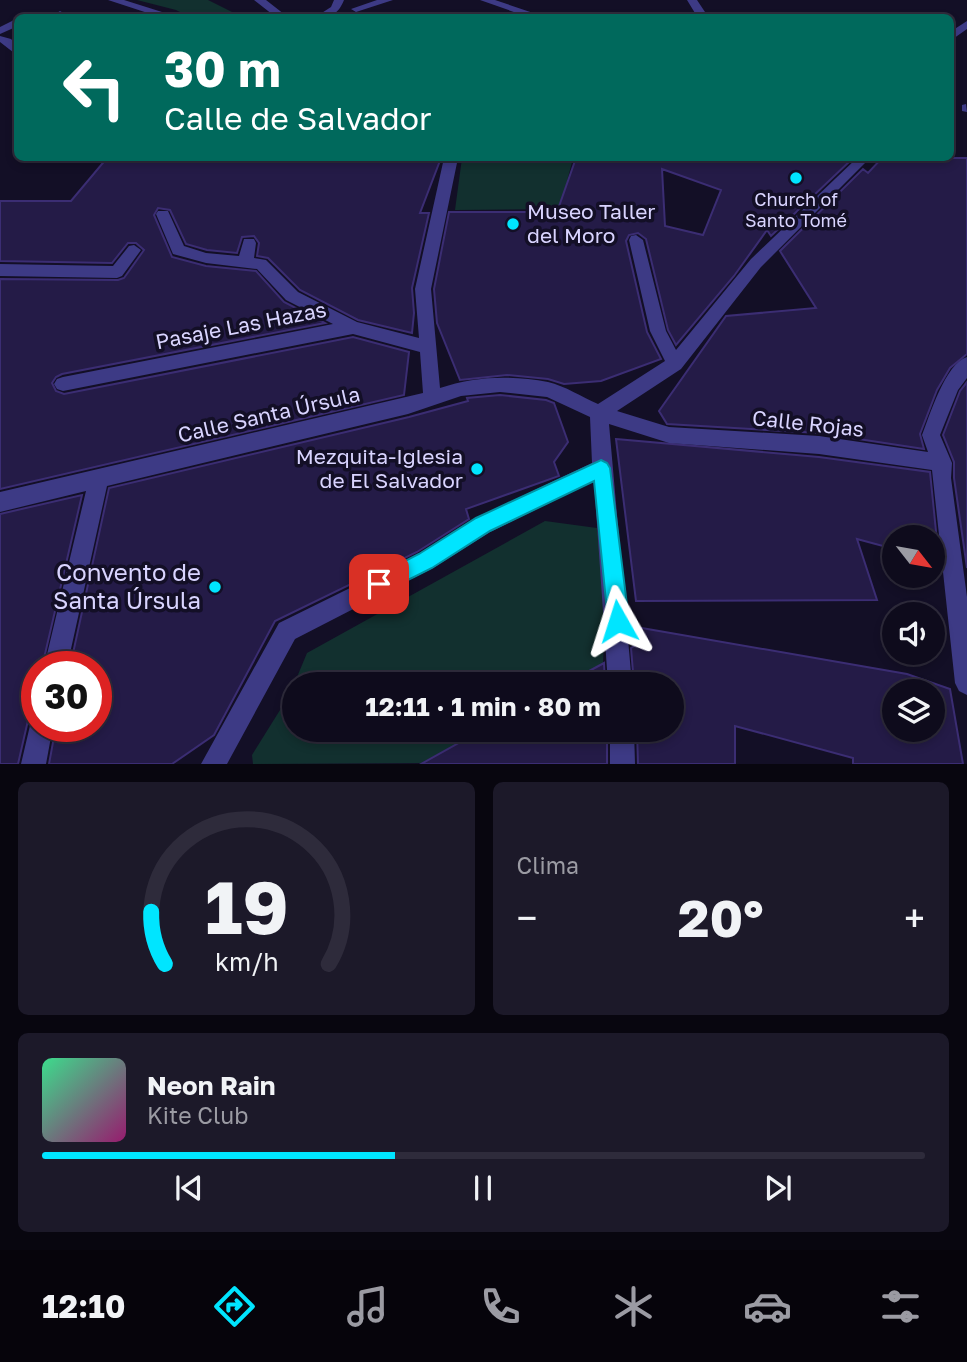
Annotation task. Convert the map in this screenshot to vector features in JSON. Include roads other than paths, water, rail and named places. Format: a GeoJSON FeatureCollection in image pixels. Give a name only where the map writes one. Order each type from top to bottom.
{"type":"FeatureCollection","features":[{"type":"Feature","properties":{"kind":"street"},"geometry":{"type":"LineString","coordinates":[[113,0],[162,14]]}},
{"type":"Feature","properties":{"kind":"street"},"geometry":{"type":"LineString","coordinates":[[259,0],[278,14]]}},
{"type":"Feature","properties":{"kind":"street"},"geometry":{"type":"LineString","coordinates":[[356,9],[388,0]]}},
{"type":"Feature","properties":{"kind":"street"},"geometry":{"type":"LineString","coordinates":[[485,0],[530,14]]}},
{"type":"Feature","properties":{"kind":"street"},"geometry":{"type":"LineString","coordinates":[[0,39],[7,41],[14,49]]}},
{"type":"Feature","properties":{"kind":"street"},"geometry":{"type":"LineString","coordinates":[[432,399],[423,289],[450,161]]}},
{"type":"Feature","properties":{"kind":"street"},"geometry":{"type":"LineString","coordinates":[[620,672],[618,621],[601,468],[599,413],[675,364],[756,263],[855,161]]}},
{"type":"Feature","properties":{"kind":"street"},"geometry":{"type":"LineString","coordinates":[[163,214],[178,250],[206,258],[261,264],[292,296],[353,327]]}},
{"type":"Feature","properties":{"kind":"street"},"geometry":{"type":"LineString","coordinates":[[636,240],[658,331],[675,364]]}},
{"type":"Feature","properties":{"kind":"street"},"geometry":{"type":"LineString","coordinates":[[245,262],[249,243]]}},
{"type":"Feature","properties":{"kind":"street"},"geometry":{"type":"LineString","coordinates":[[0,270],[117,272],[134,250]]}},
{"type":"Feature","properties":{"kind":"street","name":"Pasaje Las Hazas"},"geometry":{"type":"LineString","coordinates":[[63,384],[353,327],[426,347]]}},
{"type":"Feature","properties":{"kind":"street"},"geometry":{"type":"LineString","coordinates":[[967,364],[951,386],[931,435],[942,463],[941,478],[967,683]]}},
{"type":"Feature","properties":{"kind":"street","name":"Calle Santa Úrsula"},"geometry":{"type":"LineString","coordinates":[[0,502],[432,399],[461,388],[500,385],[549,390],[599,413]]}},
{"type":"Feature","properties":{"kind":"street","name":"Calle Rojas"},"geometry":{"type":"LineString","coordinates":[[599,413],[669,435],[818,445],[942,463]]}},
{"type":"Feature","properties":{"kind":"street"},"geometry":{"type":"LineString","coordinates":[[213,764],[287,631],[426,561],[483,525],[601,468]]}},
{"type":"Feature","properties":{"kind":"street"},"geometry":{"type":"LineString","coordinates":[[59,651],[99,479]]}},
{"type":"Feature","properties":{"kind":"street"},"geometry":{"type":"LineString","coordinates":[[33,764],[38,742]]}},
{"type":"Feature","properties":{"kind":"street"},"geometry":{"type":"LineString","coordinates":[[622,742],[623,764]]}},
{"type":"Feature","properties":{"kind":"place","name":"Church of Santo Tomé"},"geometry":{"type":"Point","coordinates":[796,178]}},
{"type":"Feature","properties":{"kind":"place","name":"Museo Taller del Moro"},"geometry":{"type":"Point","coordinates":[513,224]}},
{"type":"Feature","properties":{"kind":"place","name":"Mezquita-Iglesia de El Salvador"},"geometry":{"type":"Point","coordinates":[477,469]}},
{"type":"Feature","properties":{"kind":"place","name":"Convento de Santa Úrsula"},"geometry":{"type":"Point","coordinates":[215,587]}}]}
